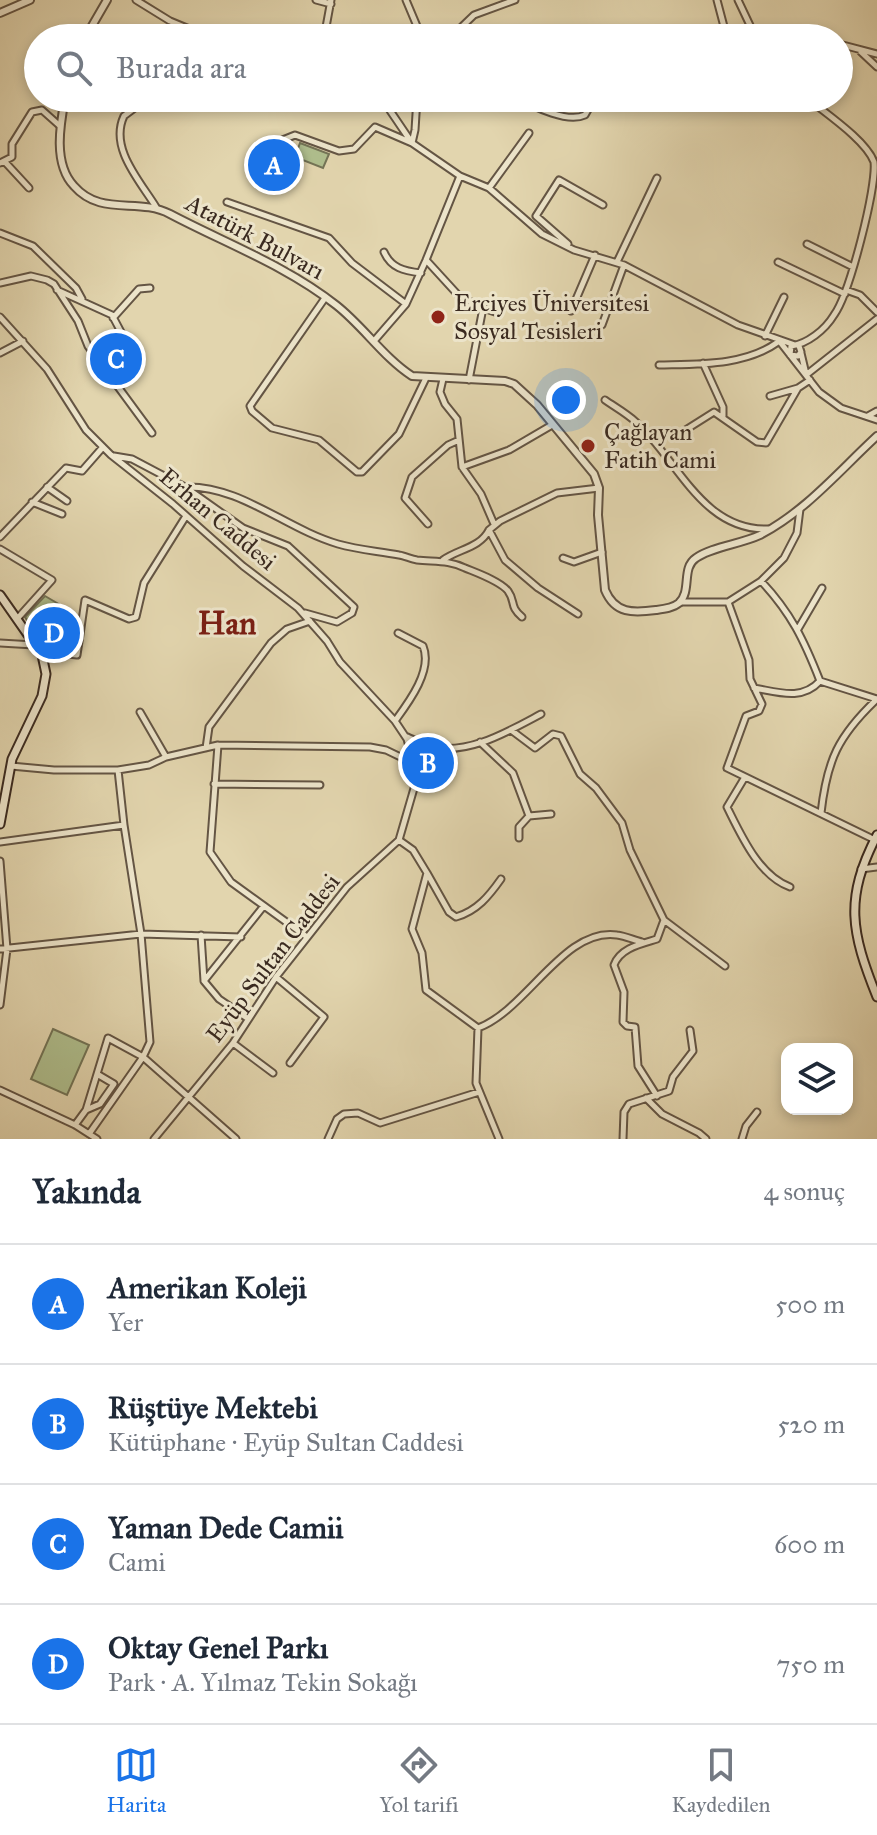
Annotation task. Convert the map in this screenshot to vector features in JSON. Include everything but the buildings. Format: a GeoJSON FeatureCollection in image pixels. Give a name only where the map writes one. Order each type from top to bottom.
{"type":"FeatureCollection","features":[{"type":"Feature","properties":{"kind":"main road"},"geometry":{"type":"LineString","coordinates":[[0,595],[37,648],[46,669],[44,691],[10,767],[0,824]]}},
{"type":"Feature","properties":{"kind":"main road"},"geometry":{"type":"LineString","coordinates":[[876,838],[860,869],[853,910],[857,943],[877,997]]}},
{"type":"Feature","properties":{"kind":"street"},"geometry":{"type":"LineString","coordinates":[[0,13],[15,3],[30,0]]}},
{"type":"Feature","properties":{"kind":"street"},"geometry":{"type":"LineString","coordinates":[[93,24],[107,0]]}},
{"type":"Feature","properties":{"kind":"street"},"geometry":{"type":"LineString","coordinates":[[137,0],[176,24]]}},
{"type":"Feature","properties":{"kind":"street"},"geometry":{"type":"LineString","coordinates":[[316,0],[331,2],[327,24]]}},
{"type":"Feature","properties":{"kind":"street"},"geometry":{"type":"LineString","coordinates":[[406,0],[416,24]]}},
{"type":"Feature","properties":{"kind":"street"},"geometry":{"type":"LineString","coordinates":[[463,24],[474,15],[515,0]]}},
{"type":"Feature","properties":{"kind":"street"},"geometry":{"type":"LineString","coordinates":[[717,0],[723,24]]}},
{"type":"Feature","properties":{"kind":"street"},"geometry":{"type":"LineString","coordinates":[[738,0],[749,24]]}},
{"type":"Feature","properties":{"kind":"street"},"geometry":{"type":"LineString","coordinates":[[853,49],[877,54]]}},
{"type":"Feature","properties":{"kind":"street"},"geometry":{"type":"LineString","coordinates":[[860,51],[877,67]]}},
{"type":"Feature","properties":{"kind":"street"},"geometry":{"type":"LineString","coordinates":[[29,188],[2,162],[12,157],[12,144],[32,112]]}},
{"type":"Feature","properties":{"kind":"street"},"geometry":{"type":"LineString","coordinates":[[45,112],[61,127]]}},
{"type":"Feature","properties":{"kind":"street","name":"Atatürk Bulvarı"},"geometry":{"type":"LineString","coordinates":[[63,112],[63,168],[67,178],[85,197],[116,207],[156,207],[276,266],[325,298],[408,373],[426,378],[514,384],[537,405],[594,474],[599,488]]}},
{"type":"Feature","properties":{"kind":"street"},"geometry":{"type":"LineString","coordinates":[[129,112],[124,116],[119,139],[122,151],[156,207]]}},
{"type":"Feature","properties":{"kind":"street"},"geometry":{"type":"LineString","coordinates":[[391,112],[412,143]]}},
{"type":"Feature","properties":{"kind":"street"},"geometry":{"type":"LineString","coordinates":[[412,143],[416,112]]}},
{"type":"Feature","properties":{"kind":"street"},"geometry":{"type":"LineString","coordinates":[[554,112],[579,118],[587,112]]}},
{"type":"Feature","properties":{"kind":"street"},"geometry":{"type":"LineString","coordinates":[[790,355],[790,348],[798,347],[818,333],[834,316],[846,292],[874,197],[875,159],[824,112]]}},
{"type":"Feature","properties":{"kind":"street"},"geometry":{"type":"LineString","coordinates":[[255,151],[295,135],[339,151],[354,149],[375,127],[412,143],[460,176],[489,188],[542,234],[574,250],[620,264],[738,325],[798,347]]}},
{"type":"Feature","properties":{"kind":"street"},"geometry":{"type":"LineString","coordinates":[[489,188],[529,133]]}},
{"type":"Feature","properties":{"kind":"street"},"geometry":{"type":"LineString","coordinates":[[374,341],[406,304],[460,176]]}},
{"type":"Feature","properties":{"kind":"street"},"geometry":{"type":"LineString","coordinates":[[602,325],[620,264],[657,178]]}},
{"type":"Feature","properties":{"kind":"street"},"geometry":{"type":"LineString","coordinates":[[574,250],[536,216],[559,180],[603,205]]}},
{"type":"Feature","properties":{"kind":"street"},"geometry":{"type":"LineString","coordinates":[[227,202],[329,238],[352,263],[406,304]]}},
{"type":"Feature","properties":{"kind":"street"},"geometry":{"type":"LineString","coordinates":[[0,233],[39,251],[76,288],[82,299]]}},
{"type":"Feature","properties":{"kind":"street"},"geometry":{"type":"LineString","coordinates":[[807,244],[853,267]]}},
{"type":"Feature","properties":{"kind":"street"},"geometry":{"type":"LineString","coordinates":[[384,252],[400,269],[421,273]]}},
{"type":"Feature","properties":{"kind":"street"},"geometry":{"type":"LineString","coordinates":[[571,311],[595,255]]}},
{"type":"Feature","properties":{"kind":"street"},"geometry":{"type":"LineString","coordinates":[[426,260],[459,296],[495,312]]}},
{"type":"Feature","properties":{"kind":"street"},"geometry":{"type":"LineString","coordinates":[[778,262],[846,292],[860,295],[877,312]]}},
{"type":"Feature","properties":{"kind":"street"},"geometry":{"type":"LineString","coordinates":[[0,283],[31,276],[54,284],[78,321],[88,346],[152,433]]}},
{"type":"Feature","properties":{"kind":"street"},"geometry":{"type":"LineString","coordinates":[[113,318],[140,288],[150,288]]}},
{"type":"Feature","properties":{"kind":"street"},"geometry":{"type":"LineString","coordinates":[[57,290],[82,299],[113,318],[130,349]]}},
{"type":"Feature","properties":{"kind":"street"},"geometry":{"type":"LineString","coordinates":[[765,336],[784,297]]}},
{"type":"Feature","properties":{"kind":"street"},"geometry":{"type":"LineString","coordinates":[[325,298],[250,406],[272,428],[299,437],[315,438],[357,472],[362,472],[399,434],[426,378]]}},
{"type":"Feature","properties":{"kind":"street"},"geometry":{"type":"LineString","coordinates":[[469,380],[483,308]]}},
{"type":"Feature","properties":{"kind":"street","name":"Erhan Caddesi"},"geometry":{"type":"LineString","coordinates":[[0,317],[69,400],[86,430],[111,455],[304,613],[340,662],[395,721],[405,735],[413,763]]}},
{"type":"Feature","properties":{"kind":"street"},"geometry":{"type":"LineString","coordinates":[[676,436],[714,412],[757,442],[766,443],[798,388],[877,319]]}},
{"type":"Feature","properties":{"kind":"street"},"geometry":{"type":"LineString","coordinates":[[0,353],[23,341]]}},
{"type":"Feature","properties":{"kind":"street"},"geometry":{"type":"LineString","coordinates":[[779,341],[819,392],[841,408],[877,420]]}},
{"type":"Feature","properties":{"kind":"street"},"geometry":{"type":"LineString","coordinates":[[659,365],[703,363],[752,355],[779,341]]}},
{"type":"Feature","properties":{"kind":"street"},"geometry":{"type":"LineString","coordinates":[[790,355],[796,357],[798,347]]}},
{"type":"Feature","properties":{"kind":"street"},"geometry":{"type":"LineString","coordinates":[[798,347],[808,378]]}},
{"type":"Feature","properties":{"kind":"street"},"geometry":{"type":"LineString","coordinates":[[703,363],[723,407],[723,416]]}},
{"type":"Feature","properties":{"kind":"street"},"geometry":{"type":"LineString","coordinates":[[443,379],[442,398],[457,419],[462,467],[481,494],[494,524]]}},
{"type":"Feature","properties":{"kind":"street"},"geometry":{"type":"LineString","coordinates":[[770,396],[798,388]]}},
{"type":"Feature","properties":{"kind":"street"},"geometry":{"type":"LineString","coordinates":[[605,400],[636,422],[699,498],[717,513],[751,530],[769,529]]}},
{"type":"Feature","properties":{"kind":"street"},"geometry":{"type":"LineString","coordinates":[[868,416],[877,411]]}},
{"type":"Feature","properties":{"kind":"street"},"geometry":{"type":"LineString","coordinates":[[462,467],[509,450],[552,425]]}},
{"type":"Feature","properties":{"kind":"street"},"geometry":{"type":"LineString","coordinates":[[680,602],[685,593],[687,571],[696,557],[757,536],[800,509],[877,436]]}},
{"type":"Feature","properties":{"kind":"street"},"geometry":{"type":"LineString","coordinates":[[428,524],[405,498],[409,480],[448,445],[459,440]]}},
{"type":"Feature","properties":{"kind":"street"},"geometry":{"type":"LineString","coordinates":[[0,537],[67,468],[84,470],[103,447]]}},
{"type":"Feature","properties":{"kind":"street"},"geometry":{"type":"LineString","coordinates":[[111,455],[132,459],[185,487],[243,528],[288,546],[354,607],[352,613],[337,622],[304,613]]}},
{"type":"Feature","properties":{"kind":"street"},"geometry":{"type":"LineString","coordinates":[[185,487],[207,486],[227,492],[334,543],[461,566],[504,587],[510,595],[513,609],[522,617]]}},
{"type":"Feature","properties":{"kind":"street"},"geometry":{"type":"LineString","coordinates":[[47,487],[67,501]]}},
{"type":"Feature","properties":{"kind":"street"},"geometry":{"type":"LineString","coordinates":[[442,561],[456,551],[481,541],[494,524],[557,493],[599,488],[605,590],[614,605],[639,613],[680,602],[728,602],[761,581],[784,558],[797,533],[800,509]]}},
{"type":"Feature","properties":{"kind":"street"},"geometry":{"type":"LineString","coordinates":[[32,502],[62,514]]}},
{"type":"Feature","properties":{"kind":"street"},"geometry":{"type":"LineString","coordinates":[[0,643],[77,655],[85,600],[129,619],[136,617],[144,583],[186,516]]}},
{"type":"Feature","properties":{"kind":"street"},"geometry":{"type":"LineString","coordinates":[[489,530],[505,560],[538,588],[578,614]]}},
{"type":"Feature","properties":{"kind":"street"},"geometry":{"type":"LineString","coordinates":[[0,549],[52,580],[17,619]]}},
{"type":"Feature","properties":{"kind":"street"},"geometry":{"type":"LineString","coordinates":[[563,558],[574,562],[602,552]]}},
{"type":"Feature","properties":{"kind":"street"},"geometry":{"type":"LineString","coordinates":[[761,581],[781,603],[798,629],[820,681]]}},
{"type":"Feature","properties":{"kind":"street"},"geometry":{"type":"LineString","coordinates":[[798,629],[822,588]]}},
{"type":"Feature","properties":{"kind":"street"},"geometry":{"type":"LineString","coordinates":[[728,602],[749,660],[750,679],[762,707],[746,716],[727,768],[876,838]]}},
{"type":"Feature","properties":{"kind":"street"},"geometry":{"type":"LineString","coordinates":[[206,748],[209,727],[271,643],[287,629],[310,621]]}},
{"type":"Feature","properties":{"kind":"street"},"geometry":{"type":"LineString","coordinates":[[395,721],[412,698],[422,672],[425,652],[423,646],[398,633]]}},
{"type":"Feature","properties":{"kind":"street"},"geometry":{"type":"LineString","coordinates":[[754,688],[806,693],[820,681]]}},
{"type":"Feature","properties":{"kind":"street"},"geometry":{"type":"LineString","coordinates":[[820,681],[876,697],[853,721],[836,749],[825,779],[821,813]]}},
{"type":"Feature","properties":{"kind":"street"},"geometry":{"type":"LineString","coordinates":[[140,712],[166,757]]}},
{"type":"Feature","properties":{"kind":"street"},"geometry":{"type":"LineString","coordinates":[[405,735],[430,747],[461,747],[511,730],[541,714]]}},
{"type":"Feature","properties":{"kind":"street"},"geometry":{"type":"LineString","coordinates":[[511,730],[535,748],[553,734],[561,736],[580,774],[596,788],[622,823],[630,850],[664,920],[725,966]]}},
{"type":"Feature","properties":{"kind":"street"},"geometry":{"type":"LineString","coordinates":[[480,742],[513,773],[529,816]]}},
{"type":"Feature","properties":{"kind":"street"},"geometry":{"type":"LineString","coordinates":[[218,745],[210,852],[231,882],[307,937]]}},
{"type":"Feature","properties":{"kind":"street"},"geometry":{"type":"LineString","coordinates":[[0,765],[54,770],[118,770],[149,765],[166,757],[218,745],[370,747],[386,750],[413,763],[417,778],[399,840],[413,850],[449,912],[456,917],[476,908],[501,879]]}},
{"type":"Feature","properties":{"kind":"street"},"geometry":{"type":"LineString","coordinates":[[413,763],[430,747]]}},
{"type":"Feature","properties":{"kind":"street"},"geometry":{"type":"LineString","coordinates":[[89,1134],[143,1057],[150,1042],[141,934],[118,770]]}},
{"type":"Feature","properties":{"kind":"street"},"geometry":{"type":"LineString","coordinates":[[745,777],[727,807],[770,876],[790,887]]}},
{"type":"Feature","properties":{"kind":"street"},"geometry":{"type":"LineString","coordinates":[[214,784],[320,785]]}},
{"type":"Feature","properties":{"kind":"street"},"geometry":{"type":"LineString","coordinates":[[519,838],[519,827],[529,816],[551,814]]}},
{"type":"Feature","properties":{"kind":"street"},"geometry":{"type":"LineString","coordinates":[[0,842],[124,825]]}},
{"type":"Feature","properties":{"kind":"street","name":"Eyüp Sultan Caddesi"},"geometry":{"type":"LineString","coordinates":[[154,1139],[233,1043],[276,977],[347,887],[399,840]]}},
{"type":"Feature","properties":{"kind":"street"},"geometry":{"type":"LineString","coordinates":[[0,861],[3,949],[0,1005]]}},
{"type":"Feature","properties":{"kind":"street"},"geometry":{"type":"LineString","coordinates":[[860,869],[877,867]]}},
{"type":"Feature","properties":{"kind":"street"},"geometry":{"type":"LineString","coordinates":[[427,873],[412,929],[422,953],[426,990],[478,1028]]}},
{"type":"Feature","properties":{"kind":"street"},"geometry":{"type":"LineString","coordinates":[[204,981],[263,907]]}},
{"type":"Feature","properties":{"kind":"street"},"geometry":{"type":"LineString","coordinates":[[657,1096],[638,1066],[635,1027],[623,1022],[624,992],[614,969],[617,958],[642,942],[657,939],[664,920]]}},
{"type":"Feature","properties":{"kind":"street"},"geometry":{"type":"LineString","coordinates":[[3,949],[141,934],[241,937]]}},
{"type":"Feature","properties":{"kind":"street"},"geometry":{"type":"LineString","coordinates":[[478,1028],[517,1004],[553,964],[582,943],[616,934],[642,942]]}},
{"type":"Feature","properties":{"kind":"street"},"geometry":{"type":"LineString","coordinates":[[201,935],[204,981],[219,999],[247,1018]]}},
{"type":"Feature","properties":{"kind":"street"},"geometry":{"type":"LineString","coordinates":[[276,977],[324,1017],[290,1063]]}},
{"type":"Feature","properties":{"kind":"street"},"geometry":{"type":"LineString","coordinates":[[478,1028],[476,1077],[479,1092],[499,1139]]}},
{"type":"Feature","properties":{"kind":"street"},"geometry":{"type":"LineString","coordinates":[[623,1139],[626,1108],[633,1101],[669,1091],[673,1077],[692,1054],[694,1049],[690,1030]]}},
{"type":"Feature","properties":{"kind":"street"},"geometry":{"type":"LineString","coordinates":[[75,1125],[86,1110],[108,1038],[143,1057],[233,1138]]}},
{"type":"Feature","properties":{"kind":"street"},"geometry":{"type":"LineString","coordinates":[[233,1043],[273,1073]]}},
{"type":"Feature","properties":{"kind":"street"},"geometry":{"type":"LineString","coordinates":[[86,1110],[100,1104],[114,1084],[97,1074]]}},
{"type":"Feature","properties":{"kind":"street"},"geometry":{"type":"LineString","coordinates":[[0,1090],[75,1125],[97,1139]]}},
{"type":"Feature","properties":{"kind":"street"},"geometry":{"type":"LineString","coordinates":[[328,1139],[337,1119],[344,1114],[358,1113],[380,1123],[479,1092]]}},
{"type":"Feature","properties":{"kind":"street"},"geometry":{"type":"LineString","coordinates":[[646,1098],[662,1114],[706,1139]]}},
{"type":"Feature","properties":{"kind":"street"},"geometry":{"type":"LineString","coordinates":[[742,1139],[747,1123],[757,1112]]}},
{"type":"Feature","properties":{"kind":"green space"},"geometry":{"type":"Polygon","coordinates":[[[300,143],[329,154],[323,168],[295,157],[300,143]]]}},
{"type":"Feature","properties":{"kind":"green space"},"geometry":{"type":"Polygon","coordinates":[[[45,596],[74,613],[74,652],[45,648],[25,617],[45,596]]]}},
{"type":"Feature","properties":{"kind":"green space"},"geometry":{"type":"Polygon","coordinates":[[[53,1029],[89,1045],[67,1095],[31,1079],[53,1029]]]}},
{"type":"Feature","properties":{"kind":"place","name":"Amerikan Koleji"},"geometry":{"type":"Point","coordinates":[274,165]}},
{"type":"Feature","properties":{"kind":"place","name":"Erciyes Üniversitesi Sosyal Tesisleri"},"geometry":{"type":"Point","coordinates":[438,317]}},
{"type":"Feature","properties":{"kind":"place","name":"Yaman Dede Camii"},"geometry":{"type":"Point","coordinates":[116,359]}},
{"type":"Feature","properties":{"kind":"place","name":"Çağlayan Fatih Cami"},"geometry":{"type":"Point","coordinates":[588,446]}},
{"type":"Feature","properties":{"kind":"place","name":"Oktay Genel Parkı"},"geometry":{"type":"Point","coordinates":[54,633]}},
{"type":"Feature","properties":{"kind":"place","name":"Rüştüye Mektebi"},"geometry":{"type":"Point","coordinates":[428,763]}},
{"type":"Feature","properties":{"kind":"district","name":"Han"},"geometry":{"type":"Point","coordinates":[227,623]}}]}
